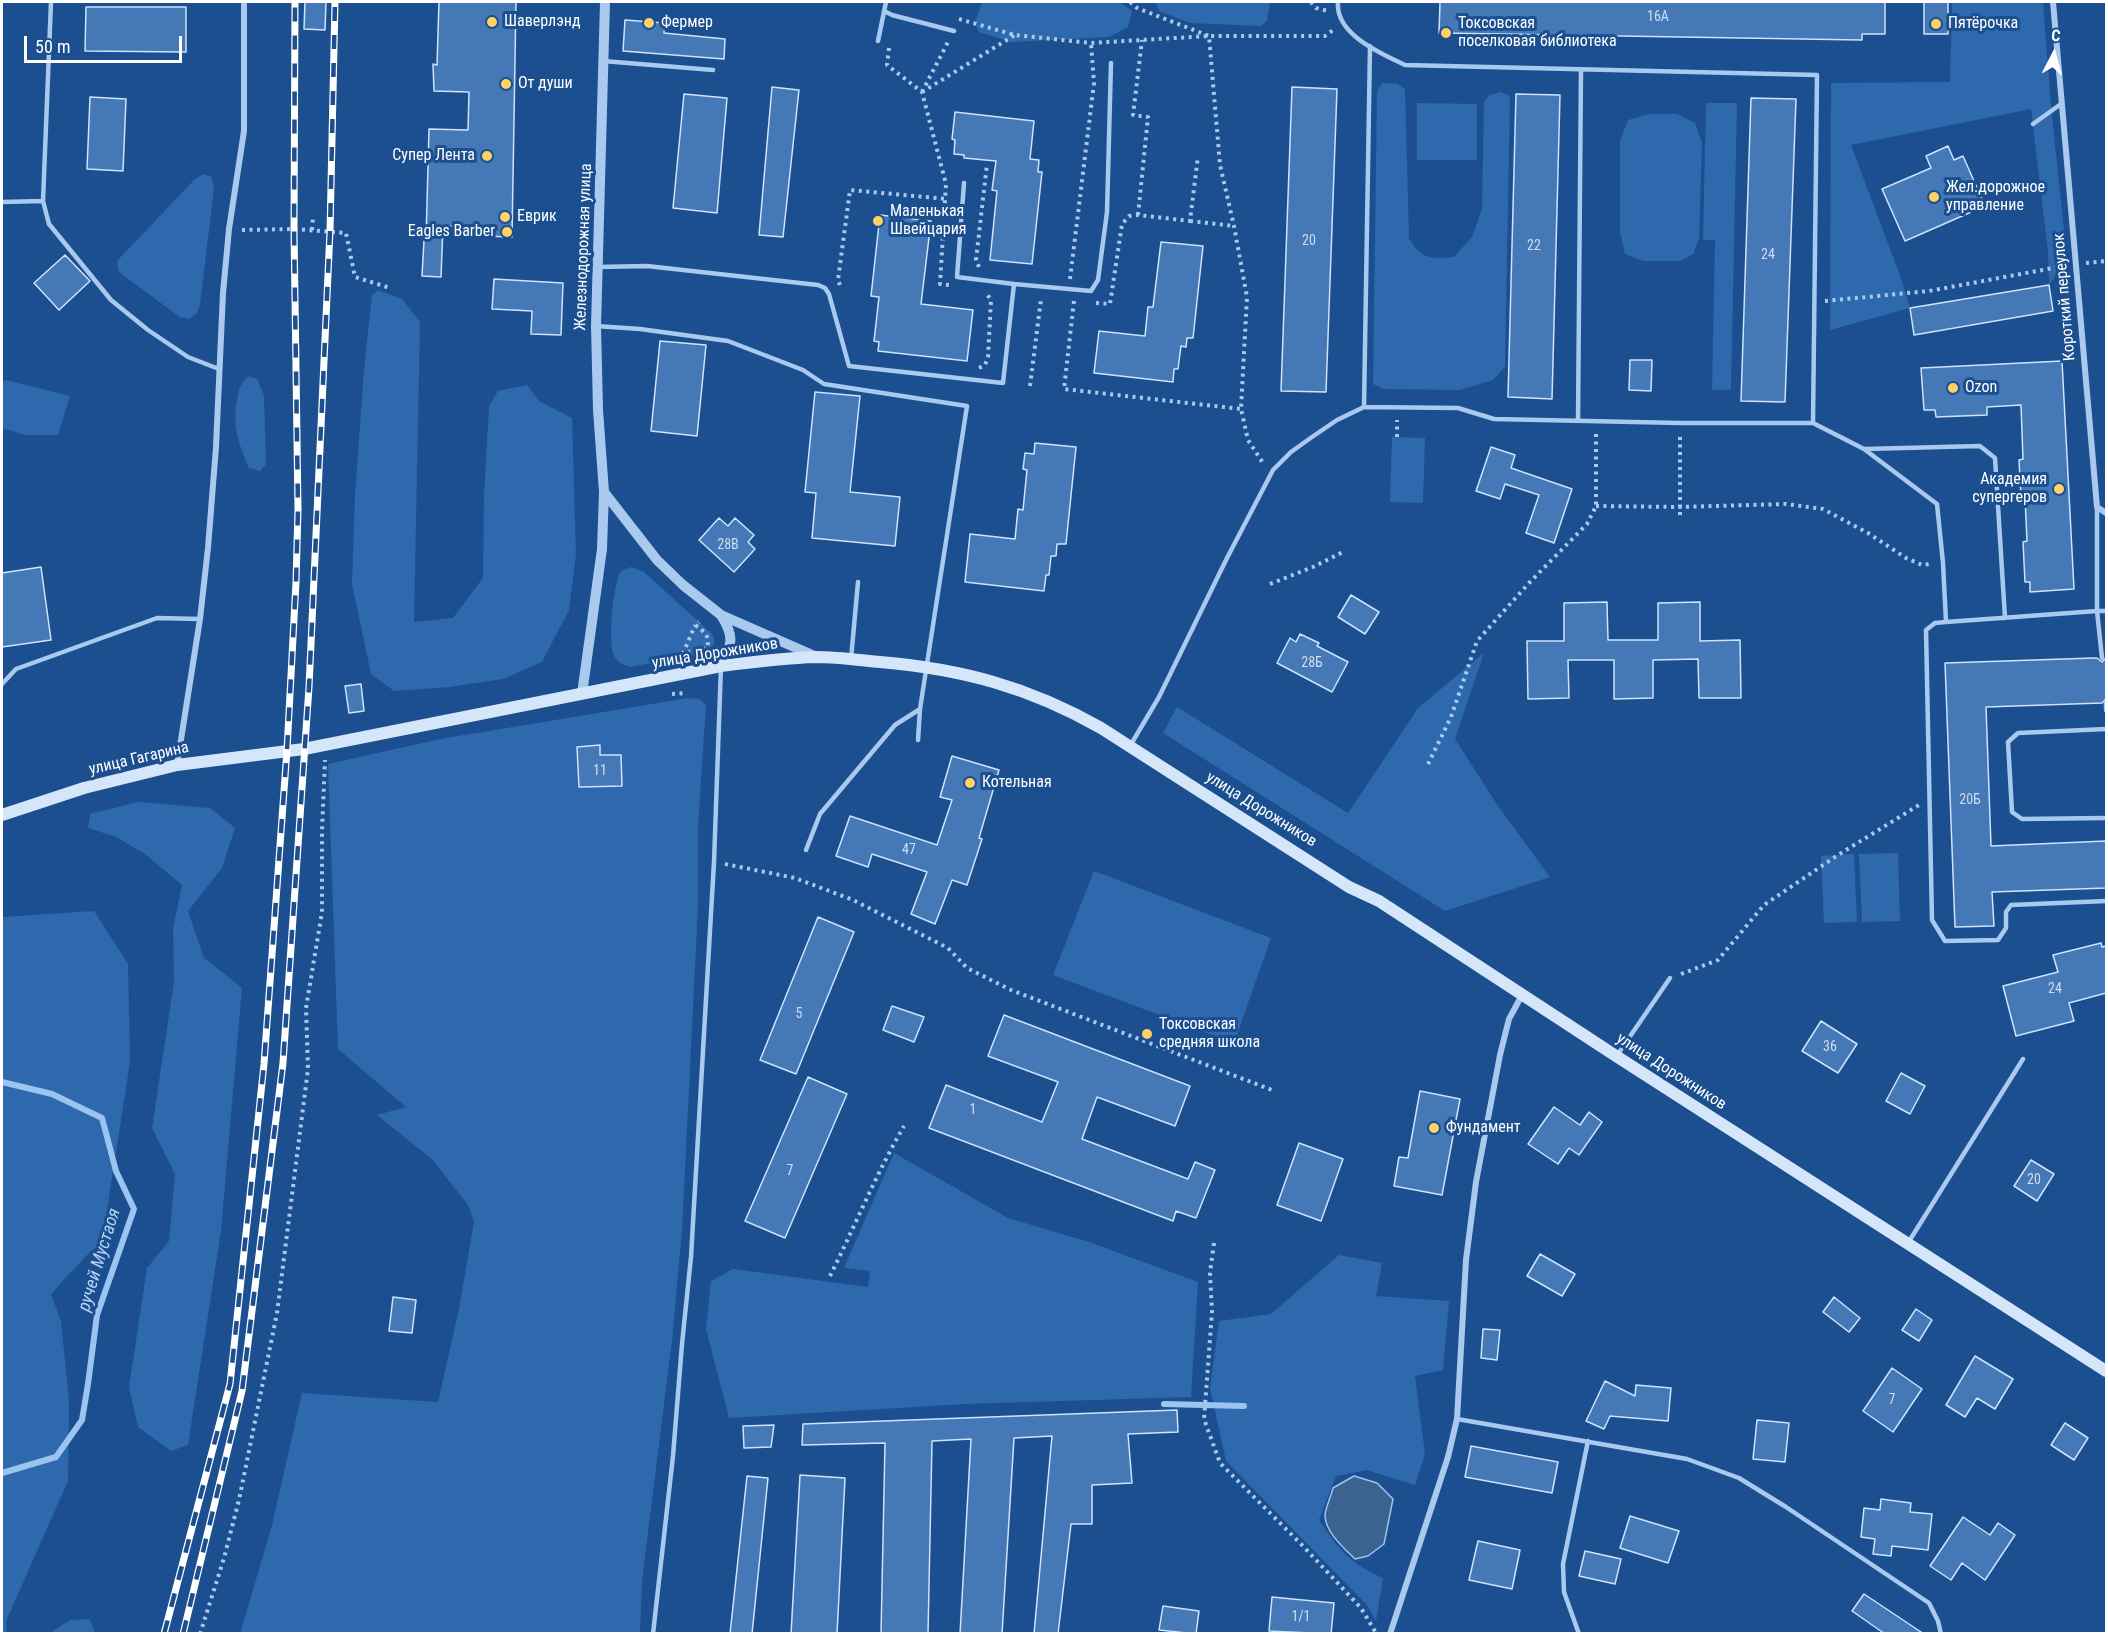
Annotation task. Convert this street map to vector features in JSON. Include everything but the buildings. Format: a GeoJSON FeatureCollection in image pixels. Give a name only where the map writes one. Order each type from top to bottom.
{"type":"FeatureCollection","features":[{"type":"Feature","properties":{"kind":"main road","name":"улица Дорожников"},"geometry":{"type":"LineString","coordinates":[[287,750],[721,666],[772,659],[819,657],[928,666],[1028,692],[1071,711],[1349,887],[1378,902],[2106,1371]]}},
{"type":"Feature","properties":{"kind":"main road","name":"улица Гагарина"},"geometry":{"type":"LineString","coordinates":[[2,813],[84,788],[177,765],[287,750]]}},
{"type":"Feature","properties":{"kind":"street"},"geometry":{"type":"LineString","coordinates":[[177,765],[200,619],[216,447],[223,293],[229,229],[244,131],[244,2]]}},
{"type":"Feature","properties":{"kind":"street","name":"Железнодорожная улица"},"geometry":{"type":"LineString","coordinates":[[582,694],[602,549],[604,492],[598,410],[596,326],[605,2]]}},
{"type":"Feature","properties":{"kind":"street","name":"Короткий переулок"},"geometry":{"type":"LineString","coordinates":[[2053,2],[2097,507]]}},
{"type":"Feature","properties":{"kind":"street"},"geometry":{"type":"LineString","coordinates":[[604,492],[657,560],[683,585],[721,615],[819,657]]}},
{"type":"Feature","properties":{"kind":"street"},"geometry":{"type":"LineString","coordinates":[[2097,507],[2106,513]]}},
{"type":"Feature","properties":{"kind":"street"},"geometry":{"type":"LineString","coordinates":[[721,615],[730,629],[731,641],[721,666]]}},
{"type":"Feature","properties":{"kind":"street"},"geometry":{"type":"LineString","coordinates":[[1390,1634],[1448,1457],[1457,1419],[1466,1260],[1476,1182],[1500,1055],[1509,1019],[1522,995]]}},
{"type":"Feature","properties":{"kind":"lane"},"geometry":{"type":"LineString","coordinates":[[51,2],[43,201],[49,224],[111,300],[148,330],[188,357],[219,369]]}},
{"type":"Feature","properties":{"kind":"lane"},"geometry":{"type":"LineString","coordinates":[[878,41],[886,2]]}},
{"type":"Feature","properties":{"kind":"lane"},"geometry":{"type":"LineString","coordinates":[[1338,2],[1337,13],[1342,24],[1370,46],[1405,65],[1817,75],[1813,423]]}},
{"type":"Feature","properties":{"kind":"lane"},"geometry":{"type":"LineString","coordinates":[[884,10],[892,15],[954,31]]}},
{"type":"Feature","properties":{"kind":"lane"},"geometry":{"type":"LineString","coordinates":[[1364,407],[1370,46]]}},
{"type":"Feature","properties":{"kind":"lane"},"geometry":{"type":"LineString","coordinates":[[603,61],[713,70]]}},
{"type":"Feature","properties":{"kind":"lane"},"geometry":{"type":"LineString","coordinates":[[964,183],[957,277],[1091,291],[1098,280],[1107,212],[1111,63]]}},
{"type":"Feature","properties":{"kind":"lane"},"geometry":{"type":"LineString","coordinates":[[1578,420],[1581,70]]}},
{"type":"Feature","properties":{"kind":"lane"},"geometry":{"type":"LineString","coordinates":[[2033,124],[2061,104]]}},
{"type":"Feature","properties":{"kind":"lane"},"geometry":{"type":"LineString","coordinates":[[2,202],[43,201]]}},
{"type":"Feature","properties":{"kind":"lane"},"geometry":{"type":"LineString","coordinates":[[597,267],[647,266],[818,285],[825,288],[828,294],[849,366],[1003,383],[1014,284]]}},
{"type":"Feature","properties":{"kind":"lane"},"geometry":{"type":"LineString","coordinates":[[596,326],[640,329],[728,341],[803,370],[824,384],[967,406],[920,709],[918,740]]}},
{"type":"Feature","properties":{"kind":"lane"},"geometry":{"type":"LineString","coordinates":[[1130,747],[1159,697],[1273,470],[1312,436],[1364,407],[1458,408],[1494,419],[1813,423],[1864,449],[1936,504],[1943,562],[1946,622]]}},
{"type":"Feature","properties":{"kind":"lane"},"geometry":{"type":"LineString","coordinates":[[1864,449],[1980,446],[1995,458],[2005,618]]}},
{"type":"Feature","properties":{"kind":"lane"},"geometry":{"type":"LineString","coordinates":[[2097,507],[2097,611],[2102,658]]}},
{"type":"Feature","properties":{"kind":"lane"},"geometry":{"type":"LineString","coordinates":[[851,659],[858,582]]}},
{"type":"Feature","properties":{"kind":"lane"},"geometry":{"type":"LineString","coordinates":[[2106,611],[1935,623],[1926,630],[1932,920],[1945,940],[1998,940],[2006,928],[2006,912],[2011,905],[2106,901]]}},
{"type":"Feature","properties":{"kind":"lane"},"geometry":{"type":"LineString","coordinates":[[2,684],[16,669],[157,618],[200,619]]}},
{"type":"Feature","properties":{"kind":"lane"},"geometry":{"type":"LineString","coordinates":[[653,1634],[673,1456],[691,1257],[714,862],[721,666]]}},
{"type":"Feature","properties":{"kind":"lane"},"geometry":{"type":"LineString","coordinates":[[2106,702],[2106,710]]}},
{"type":"Feature","properties":{"kind":"lane"},"geometry":{"type":"LineString","coordinates":[[806,850],[820,814],[895,725],[920,709]]}},
{"type":"Feature","properties":{"kind":"lane"},"geometry":{"type":"LineString","coordinates":[[2106,729],[2018,734],[2008,742],[2012,812],[2022,819],[2106,818]]}},
{"type":"Feature","properties":{"kind":"lane"},"geometry":{"type":"LineString","coordinates":[[1616,1056],[1671,978]]}},
{"type":"Feature","properties":{"kind":"lane"},"geometry":{"type":"LineString","coordinates":[[1908,1243],[2023,1059]]}},
{"type":"Feature","properties":{"kind":"lane"},"geometry":{"type":"LineString","coordinates":[[1457,1419],[1687,1459],[1739,1478],[1929,1603],[1938,1621],[1941,1634]]}},
{"type":"Feature","properties":{"kind":"lane"},"geometry":{"type":"LineString","coordinates":[[1579,1634],[1564,1592],[1563,1564],[1588,1441]]}},
{"type":"Feature","properties":{"kind":"path"},"geometry":{"type":"LineString","coordinates":[[1130,2],[1137,8],[1209,36]]}},
{"type":"Feature","properties":{"kind":"path"},"geometry":{"type":"LineString","coordinates":[[1311,2],[1316,8],[1337,13]]}},
{"type":"Feature","properties":{"kind":"path"},"geometry":{"type":"LineString","coordinates":[[958,18],[1015,35],[1091,43],[1209,36],[1325,36],[1342,24]]}},
{"type":"Feature","properties":{"kind":"path"},"geometry":{"type":"LineString","coordinates":[[922,92],[954,31]]}},
{"type":"Feature","properties":{"kind":"path"},"geometry":{"type":"LineString","coordinates":[[922,92],[1015,35]]}},
{"type":"Feature","properties":{"kind":"path"},"geometry":{"type":"LineString","coordinates":[[1209,36],[1220,165],[1247,297],[1241,409],[1248,440],[1271,475]]}},
{"type":"Feature","properties":{"kind":"path"},"geometry":{"type":"LineString","coordinates":[[1138,214],[1148,117],[1133,115],[1142,40]]}},
{"type":"Feature","properties":{"kind":"path"},"geometry":{"type":"LineString","coordinates":[[1058,278],[1070,279],[1094,83],[1091,43]]}},
{"type":"Feature","properties":{"kind":"path"},"geometry":{"type":"LineString","coordinates":[[889,45],[887,65],[922,92],[946,184],[947,199],[940,284],[958,286]]}},
{"type":"Feature","properties":{"kind":"path"},"geometry":{"type":"LineString","coordinates":[[987,164],[976,260],[979,267],[990,271]]}},
{"type":"Feature","properties":{"kind":"path"},"geometry":{"type":"LineString","coordinates":[[841,291],[838,280],[850,189],[947,199]]}},
{"type":"Feature","properties":{"kind":"path"},"geometry":{"type":"LineString","coordinates":[[312,230],[313,218]]}},
{"type":"Feature","properties":{"kind":"path"},"geometry":{"type":"LineString","coordinates":[[1190,221],[1234,226]]}},
{"type":"Feature","properties":{"kind":"path"},"geometry":{"type":"LineString","coordinates":[[229,229],[312,230],[346,233],[355,277],[390,288]]}},
{"type":"Feature","properties":{"kind":"path"},"geometry":{"type":"LineString","coordinates":[[1814,302],[1929,291],[2075,264]]}},
{"type":"Feature","properties":{"kind":"path"},"geometry":{"type":"LineString","coordinates":[[978,369],[985,365],[988,357],[991,300],[986,291]]}},
{"type":"Feature","properties":{"kind":"path"},"geometry":{"type":"LineString","coordinates":[[1074,300],[1065,389],[1241,409]]}},
{"type":"Feature","properties":{"kind":"path"},"geometry":{"type":"LineString","coordinates":[[1428,764],[1451,717],[1477,641],[1529,583],[1587,524],[1596,506],[1596,422]]}},
{"type":"Feature","properties":{"kind":"path"},"geometry":{"type":"LineString","coordinates":[[1680,423],[1680,515]]}},
{"type":"Feature","properties":{"kind":"path"},"geometry":{"type":"LineString","coordinates":[[1596,506],[1680,507],[1786,504],[1823,509],[1922,565],[1943,562]]}},
{"type":"Feature","properties":{"kind":"path"},"geometry":{"type":"LineString","coordinates":[[1270,584],[1345,551]]}},
{"type":"Feature","properties":{"kind":"path"},"geometry":{"type":"LineString","coordinates":[[678,659],[677,656],[707,648],[708,641],[705,632],[697,623],[683,654]]}},
{"type":"Feature","properties":{"kind":"path"},"geometry":{"type":"LineString","coordinates":[[200,1634],[224,1558],[239,1500],[277,1313],[308,1069],[306,1008],[322,912],[322,831],[326,744]]}},
{"type":"Feature","properties":{"kind":"path"},"geometry":{"type":"LineString","coordinates":[[1671,978],[1718,960],[1764,904],[1929,798]]}},
{"type":"Feature","properties":{"kind":"path"},"geometry":{"type":"LineString","coordinates":[[714,862],[795,878],[853,900],[948,948],[967,968],[1011,990],[1272,1090]]}},
{"type":"Feature","properties":{"kind":"path"},"geometry":{"type":"LineString","coordinates":[[830,1276],[882,1163],[904,1126]]}},
{"type":"Feature","properties":{"kind":"path"},"geometry":{"type":"LineString","coordinates":[[1214,1243],[1210,1273],[1212,1312],[1204,1419],[1220,1463],[1361,1608],[1376,1634]]}},
{"type":"Feature","properties":{"kind":"shaded area"},"geometry":{"type":"Polygon","coordinates":[[[982,2],[1120,2],[1132,11],[1128,27],[1109,37],[1012,42],[979,32],[975,22],[982,2]]]}},
{"type":"Feature","properties":{"kind":"shaded area"},"geometry":{"type":"Polygon","coordinates":[[[1155,2],[1270,2],[1267,21],[1261,26],[1190,23],[1159,11],[1155,2]]]}},
{"type":"Feature","properties":{"kind":"shaded area"},"geometry":{"type":"Polygon","coordinates":[[[1952,2],[2043,2],[2067,259],[2049,285],[2048,252],[2031,109],[1851,145],[1910,308],[1830,330],[1831,83],[1950,82],[1952,2]]]}},
{"type":"Feature","properties":{"kind":"shaded area"},"geometry":{"type":"Polygon","coordinates":[[[1382,83],[1397,84],[1405,89],[1409,238],[1418,251],[1433,258],[1454,257],[1472,237],[1482,209],[1484,102],[1490,95],[1501,92],[1510,96],[1505,367],[1493,380],[1460,390],[1383,389],[1373,384],[1377,92],[1382,83]]]}},
{"type":"Feature","properties":{"kind":"shaded area"},"geometry":{"type":"Polygon","coordinates":[[[1417,103],[1477,104],[1477,160],[1417,160],[1417,103]]]}},
{"type":"Feature","properties":{"kind":"shaded area"},"geometry":{"type":"Polygon","coordinates":[[[1706,103],[1737,103],[1731,390],[1712,390],[1715,240],[1703,240],[1706,103]]]}},
{"type":"Feature","properties":{"kind":"shaded area"},"geometry":{"type":"Polygon","coordinates":[[[1649,114],[1677,114],[1695,123],[1702,143],[1699,239],[1693,254],[1680,261],[1643,261],[1625,254],[1620,232],[1620,141],[1628,120],[1649,114]]]}},
{"type":"Feature","properties":{"kind":"shaded area"},"geometry":{"type":"Polygon","coordinates":[[[203,174],[211,177],[214,188],[200,305],[197,313],[189,319],[180,317],[124,276],[118,270],[117,261],[195,179],[203,174]]]}},
{"type":"Feature","properties":{"kind":"shaded area"},"geometry":{"type":"Polygon","coordinates":[[[378,290],[402,299],[420,322],[414,622],[453,618],[483,578],[484,495],[489,406],[498,391],[527,385],[539,401],[572,418],[576,555],[569,610],[542,662],[503,679],[450,687],[394,691],[371,674],[352,584],[355,496],[364,370],[372,295],[378,290]]]}},
{"type":"Feature","properties":{"kind":"shaded area"},"geometry":{"type":"Polygon","coordinates":[[[249,376],[257,379],[264,396],[266,464],[260,471],[249,468],[239,443],[236,427],[238,393],[249,376]]]}},
{"type":"Feature","properties":{"kind":"shaded area"},"geometry":{"type":"Polygon","coordinates":[[[6,380],[70,396],[58,435],[26,435],[2,428],[2,382],[6,380]]]}},
{"type":"Feature","properties":{"kind":"shaded area"},"geometry":{"type":"Polygon","coordinates":[[[1392,437],[1425,438],[1423,503],[1390,502],[1392,437]]]}},
{"type":"Feature","properties":{"kind":"shaded area"},"geometry":{"type":"Polygon","coordinates":[[[631,567],[644,572],[709,631],[714,637],[714,644],[706,653],[630,667],[616,659],[611,636],[615,589],[620,572],[631,567]]]}},
{"type":"Feature","properties":{"kind":"shaded area"},"geometry":{"type":"Polygon","coordinates":[[[1484,653],[1455,739],[1498,806],[1550,877],[1445,911],[1163,733],[1177,707],[1348,813],[1418,708],[1484,653]]]}},
{"type":"Feature","properties":{"kind":"shaded area"},"geometry":{"type":"Polygon","coordinates":[[[688,698],[699,699],[706,705],[698,826],[698,905],[682,1231],[672,1340],[642,1581],[640,1633],[240,1634],[272,1525],[302,1393],[438,1402],[459,1309],[474,1222],[468,1205],[432,1159],[377,1115],[406,1107],[338,1049],[328,764],[440,739],[688,698]]]}},
{"type":"Feature","properties":{"kind":"shaded area"},"geometry":{"type":"Polygon","coordinates":[[[138,802],[210,808],[235,828],[222,868],[188,911],[204,958],[242,988],[221,1231],[188,1445],[171,1451],[138,1427],[129,1387],[147,1268],[169,1241],[175,1174],[152,1128],[174,982],[173,929],[182,885],[145,854],[116,837],[88,828],[90,814],[138,802]]]}},
{"type":"Feature","properties":{"kind":"shaded area"},"geometry":{"type":"Polygon","coordinates":[[[1898,853],[1900,921],[1862,922],[1859,854],[1898,853]]]}},
{"type":"Feature","properties":{"kind":"shaded area"},"geometry":{"type":"Polygon","coordinates":[[[1854,854],[1857,922],[1824,923],[1821,856],[1854,854]]]}},
{"type":"Feature","properties":{"kind":"shaded area"},"geometry":{"type":"Polygon","coordinates":[[[1094,871],[1271,938],[1234,1043],[1053,975],[1094,871]]]}},
{"type":"Feature","properties":{"kind":"shaded area"},"geometry":{"type":"Polygon","coordinates":[[[94,911],[128,964],[130,1062],[102,1242],[51,1294],[61,1321],[69,1401],[68,1481],[6,1621],[7,1633],[2,1633],[2,917],[94,911]]]}},
{"type":"Feature","properties":{"kind":"shaded area"},"geometry":{"type":"Polygon","coordinates":[[[894,1153],[1008,1218],[1089,1242],[1198,1282],[1191,1397],[965,1404],[729,1418],[706,1329],[711,1281],[733,1269],[868,1287],[870,1271],[844,1268],[894,1153]]]}},
{"type":"Feature","properties":{"kind":"shaded area"},"geometry":{"type":"Polygon","coordinates":[[[1339,1255],[1382,1263],[1376,1296],[1449,1301],[1443,1370],[1415,1376],[1425,1454],[1415,1485],[1367,1470],[1336,1476],[1319,1520],[1346,1555],[1361,1567],[1383,1578],[1376,1621],[1366,1604],[1226,1461],[1210,1388],[1219,1321],[1271,1314],[1339,1255]]]}},
{"type":"Feature","properties":{"kind":"shaded area"},"geometry":{"type":"Polygon","coordinates":[[[1354,1476],[1377,1483],[1393,1499],[1384,1544],[1368,1556],[1355,1559],[1332,1534],[1325,1516],[1333,1488],[1354,1476]]]}},
{"type":"Feature","properties":{"kind":"shaded area"},"geometry":{"type":"Polygon","coordinates":[[[90,1619],[95,1633],[50,1633],[70,1620],[90,1619]]]}},
{"type":"Feature","properties":{"kind":"waterway","name":"ручей Мустаоя"},"geometry":{"type":"LineString","coordinates":[[2,1082],[52,1094],[102,1118],[116,1171],[134,1209],[97,1315],[82,1420],[56,1457],[2,1473]]}},
{"type":"Feature","properties":{"kind":"waterway"},"geometry":{"type":"LineString","coordinates":[[1164,1404],[1244,1406]]}},
{"type":"Feature","properties":{"kind":"railway"},"geometry":{"type":"LineString","coordinates":[[164,1634],[230,1384],[264,1064],[287,750],[296,582],[298,509],[294,229],[295,2]]}},
{"type":"Feature","properties":{"kind":"railway"},"geometry":{"type":"LineString","coordinates":[[183,1634],[242,1391],[283,1063],[309,687],[330,231],[335,2]]}},
{"type":"Feature","properties":{"kind":"place","name":"Шаверлэнд"},"geometry":{"type":"Point","coordinates":[492,22]}},
{"type":"Feature","properties":{"kind":"place","name":"Фермер"},"geometry":{"type":"Point","coordinates":[649,23]}},
{"type":"Feature","properties":{"kind":"place","name":"Пятёрочка"},"geometry":{"type":"Point","coordinates":[1936,24]}},
{"type":"Feature","properties":{"kind":"place","name":"Токсовская поселковая библиотека"},"geometry":{"type":"Point","coordinates":[1446,33]}},
{"type":"Feature","properties":{"kind":"place","name":"От души"},"geometry":{"type":"Point","coordinates":[506,84]}},
{"type":"Feature","properties":{"kind":"place","name":"Супер Лента"},"geometry":{"type":"Point","coordinates":[487,156]}},
{"type":"Feature","properties":{"kind":"place","name":"Жел.дорожное управление"},"geometry":{"type":"Point","coordinates":[1934,197]}},
{"type":"Feature","properties":{"kind":"place","name":"Еврик"},"geometry":{"type":"Point","coordinates":[505,217]}},
{"type":"Feature","properties":{"kind":"place","name":"Маленькая Швейцария"},"geometry":{"type":"Point","coordinates":[878,221]}},
{"type":"Feature","properties":{"kind":"place","name":"Eagles Barber"},"geometry":{"type":"Point","coordinates":[507,232]}},
{"type":"Feature","properties":{"kind":"place","name":"Ozon"},"geometry":{"type":"Point","coordinates":[1953,388]}},
{"type":"Feature","properties":{"kind":"place","name":"Академия супергеров"},"geometry":{"type":"Point","coordinates":[2059,489]}},
{"type":"Feature","properties":{"kind":"place","name":"Котельная"},"geometry":{"type":"Point","coordinates":[970,783]}},
{"type":"Feature","properties":{"kind":"place","name":"Токсовская средняя школа"},"geometry":{"type":"Point","coordinates":[1147,1034]}},
{"type":"Feature","properties":{"kind":"place","name":"Фундамент"},"geometry":{"type":"Point","coordinates":[1434,1128]}}]}
